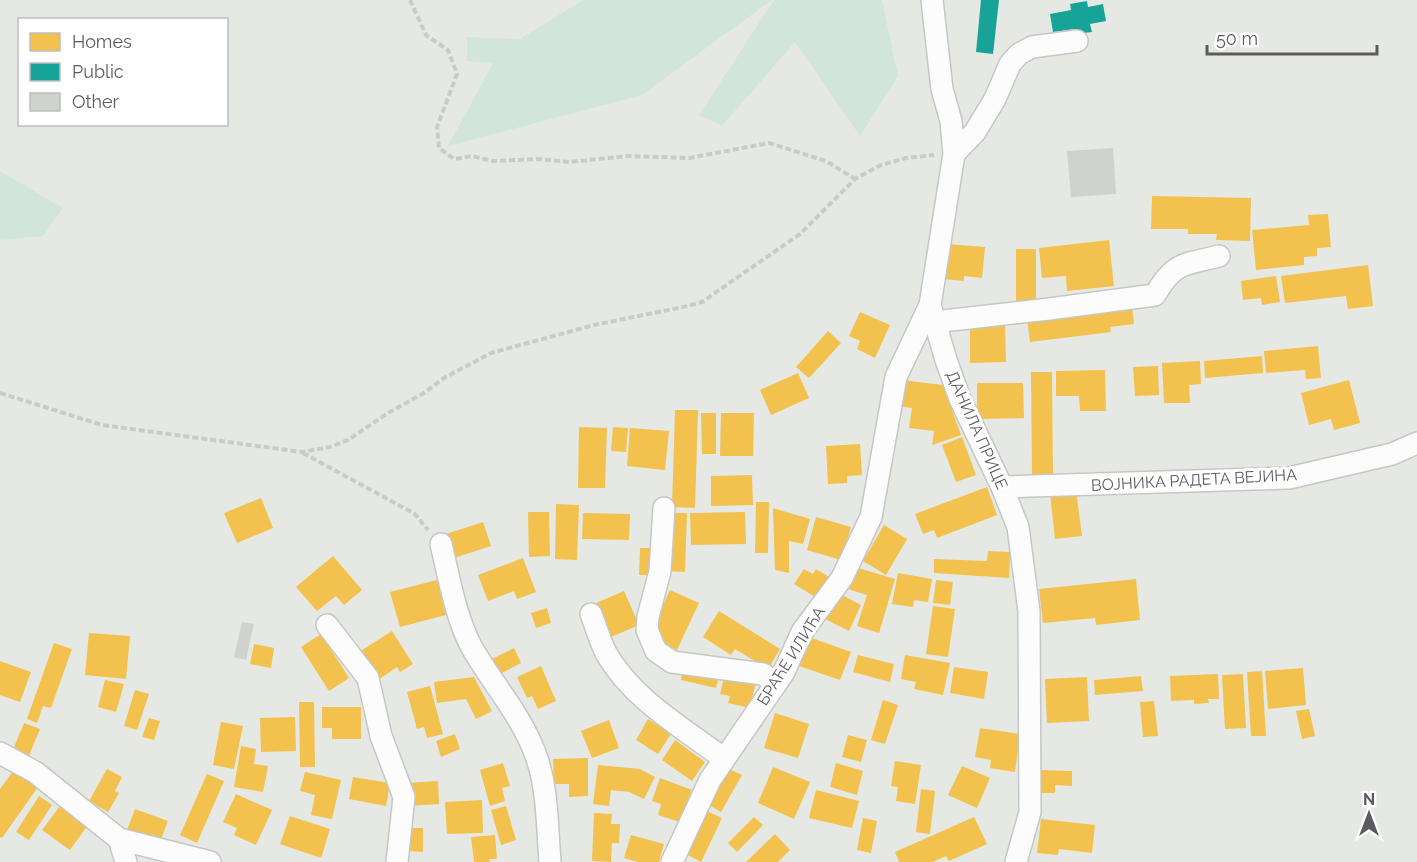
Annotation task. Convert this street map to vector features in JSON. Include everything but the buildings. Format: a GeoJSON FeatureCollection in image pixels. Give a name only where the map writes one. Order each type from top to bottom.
{"type":"FeatureCollection","features":[{"type":"Feature","properties":{"kind":"street","name":"ДАНИЛА ПРИЦЕ"},"geometry":{"type":"LineString","coordinates":[[932,0],[942,89],[951,121],[954,154],[932,314],[960,399],[1002,487],[1018,527],[1029,611],[1030,812],[1017,862]]}},
{"type":"Feature","properties":{"kind":"street"},"geometry":{"type":"LineString","coordinates":[[954,154],[975,132],[995,99],[1010,64],[1019,54],[1032,47],[1077,41]]}},
{"type":"Feature","properties":{"kind":"street"},"geometry":{"type":"LineString","coordinates":[[932,314],[1049,309],[1155,295],[1174,268],[1219,256]]}},
{"type":"Feature","properties":{"kind":"street","name":"БРАЋЕ ИЛИЋА"},"geometry":{"type":"LineString","coordinates":[[672,862],[710,780],[784,672],[802,632],[842,578],[871,518],[896,377],[932,314]]}},
{"type":"Feature","properties":{"kind":"street","name":"ВОЈНИКА РАДЕТА ВЕЈИНА"},"geometry":{"type":"LineString","coordinates":[[1002,487],[1289,478],[1392,454],[1417,443]]}},
{"type":"Feature","properties":{"kind":"street"},"geometry":{"type":"LineString","coordinates":[[664,508],[660,571],[648,617],[647,630],[656,651],[672,662],[763,674],[775,683]]}},
{"type":"Feature","properties":{"kind":"street"},"geometry":{"type":"LineString","coordinates":[[441,544],[458,612],[471,645],[511,705],[534,752],[544,783],[550,862]]}},
{"type":"Feature","properties":{"kind":"street"},"geometry":{"type":"LineString","coordinates":[[591,614],[606,652],[622,677],[645,699],[723,759]]}},
{"type":"Feature","properties":{"kind":"street"},"geometry":{"type":"LineString","coordinates":[[327,625],[368,678],[381,736],[404,797],[397,862]]}},
{"type":"Feature","properties":{"kind":"street"},"geometry":{"type":"LineString","coordinates":[[0,753],[35,772],[119,839],[210,862]]}},
{"type":"Feature","properties":{"kind":"street"},"geometry":{"type":"LineString","coordinates":[[119,839],[126,862]]}},
{"type":"Feature","properties":{"kind":"path"},"geometry":{"type":"LineString","coordinates":[[410,0],[426,35],[448,50],[457,74],[436,127],[439,148],[454,159],[472,156],[492,161],[539,159],[569,162],[628,156],[689,158],[769,143],[826,161],[855,179]]}},
{"type":"Feature","properties":{"kind":"path"},"geometry":{"type":"LineString","coordinates":[[0,393],[102,425],[302,452],[330,447],[348,440],[444,378],[491,353],[594,325],[702,302],[800,234],[855,179],[881,165],[906,158],[954,154]]}},
{"type":"Feature","properties":{"kind":"path"},"geometry":{"type":"LineString","coordinates":[[302,452],[415,514],[441,544]]}},
{"type":"Feature","properties":{"kind":"green space"},"geometry":{"type":"Polygon","coordinates":[[[583,0],[772,0],[642,95],[448,146],[493,63],[467,61],[467,37],[520,39],[583,0]]]}},
{"type":"Feature","properties":{"kind":"green space"},"geometry":{"type":"Polygon","coordinates":[[[774,0],[882,0],[898,76],[860,136],[795,42],[722,126],[699,115],[774,0]]]}},
{"type":"Feature","properties":{"kind":"green space"},"geometry":{"type":"Polygon","coordinates":[[[0,171],[63,208],[43,236],[0,240],[0,171]]]}}]}
